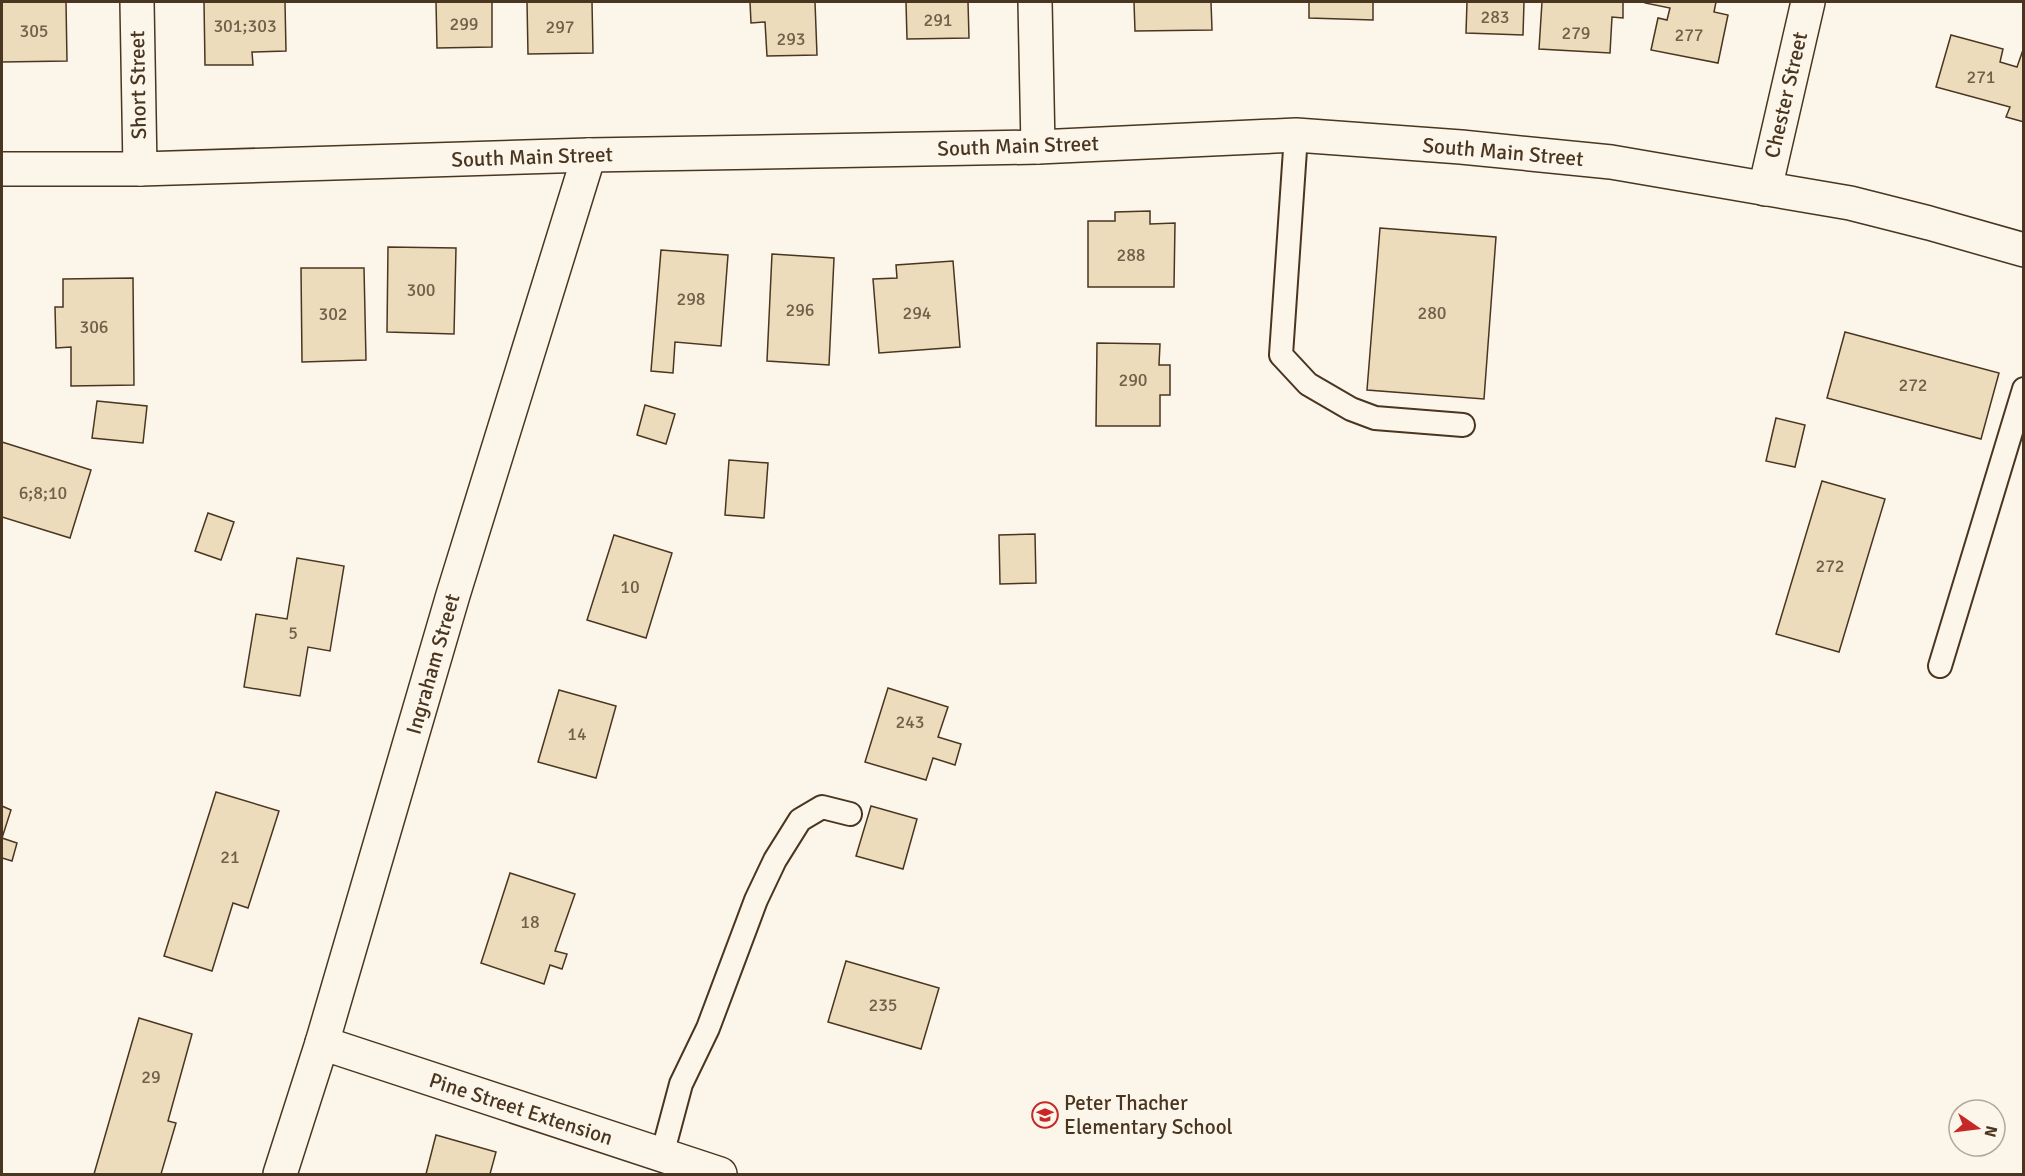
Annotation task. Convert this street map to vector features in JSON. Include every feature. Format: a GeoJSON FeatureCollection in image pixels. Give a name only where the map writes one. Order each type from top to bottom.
{"type":"FeatureCollection","features":[{"type":"Feature","properties":{"kind":"main road","name":"Short Street"},"geometry":{"type":"LineString","coordinates":[[137,2],[140,169]]}},
{"type":"Feature","properties":{"kind":"main road"},"geometry":{"type":"LineString","coordinates":[[1035,2],[1038,147]]}},
{"type":"Feature","properties":{"kind":"main road","name":"Chester Street"},"geometry":{"type":"LineString","coordinates":[[1765,189],[1808,2]]}},
{"type":"Feature","properties":{"kind":"main road","name":"South Main Street"},"geometry":{"type":"LineString","coordinates":[[2,169],[140,169],[589,155],[1038,147],[1296,135],[1461,147],[1611,162],[1850,203],[2024,250]]}},
{"type":"Feature","properties":{"kind":"main road","name":"Ingraham Street"},"geometry":{"type":"LineString","coordinates":[[280,1174],[322,1043],[453,595],[589,155]]}},
{"type":"Feature","properties":{"kind":"main road","name":"Pine Street Extension"},"geometry":{"type":"LineString","coordinates":[[322,1043],[720,1174]]}},
{"type":"Feature","properties":{"kind":"lane"},"geometry":{"type":"LineString","coordinates":[[1296,135],[1281,355],[1308,384],[1351,409],[1375,418],[1463,425]]}},
{"type":"Feature","properties":{"kind":"lane"},"geometry":{"type":"LineString","coordinates":[[1940,666],[2024,389]]}},
{"type":"Feature","properties":{"kind":"lane"},"geometry":{"type":"LineString","coordinates":[[662,1155],[681,1084],[708,1028],[756,900],[775,860],[800,820],[822,807],[850,814]]}},
{"type":"Feature","properties":{"kind":"building"},"geometry":{"type":"Polygon","coordinates":[[[2,2],[66,2],[67,61],[2,62],[2,2]]]}},
{"type":"Feature","properties":{"kind":"building"},"geometry":{"type":"Polygon","coordinates":[[[204,2],[285,2],[286,51],[252,52],[253,65],[205,65],[204,2]]]}},
{"type":"Feature","properties":{"kind":"building"},"geometry":{"type":"Polygon","coordinates":[[[436,2],[492,2],[492,47],[437,48],[436,2]]]}},
{"type":"Feature","properties":{"kind":"building"},"geometry":{"type":"Polygon","coordinates":[[[527,2],[592,2],[593,53],[528,54],[527,2]]]}},
{"type":"Feature","properties":{"kind":"building"},"geometry":{"type":"Polygon","coordinates":[[[750,2],[815,2],[817,55],[767,56],[765,22],[751,23],[750,2]]]}},
{"type":"Feature","properties":{"kind":"building"},"geometry":{"type":"Polygon","coordinates":[[[906,2],[968,2],[969,38],[907,39],[906,2]]]}},
{"type":"Feature","properties":{"kind":"building"},"geometry":{"type":"Polygon","coordinates":[[[1134,2],[1211,2],[1212,30],[1135,31],[1134,2]]]}},
{"type":"Feature","properties":{"kind":"building"},"geometry":{"type":"Polygon","coordinates":[[[1309,2],[1373,2],[1373,20],[1309,18],[1309,2]]]}},
{"type":"Feature","properties":{"kind":"building"},"geometry":{"type":"Polygon","coordinates":[[[1467,2],[1524,2],[1523,35],[1466,33],[1467,2]]]}},
{"type":"Feature","properties":{"kind":"building"},"geometry":{"type":"Polygon","coordinates":[[[1542,2],[1623,2],[1623,18],[1612,17],[1610,53],[1539,49],[1542,2]]]}},
{"type":"Feature","properties":{"kind":"building"},"geometry":{"type":"Polygon","coordinates":[[[1645,2],[1716,2],[1714,12],[1728,15],[1718,63],[1651,50],[1658,18],[1667,20],[1670,8],[1645,2]]]}},
{"type":"Feature","properties":{"kind":"building"},"geometry":{"type":"Polygon","coordinates":[[[1951,35],[2003,49],[2000,62],[2017,67],[2024,47],[2024,122],[2006,117],[2010,107],[1936,87],[1951,35]]]}},
{"type":"Feature","properties":{"kind":"building"},"geometry":{"type":"Polygon","coordinates":[[[1150,211],[1150,224],[1175,223],[1174,287],[1088,287],[1088,221],[1115,221],[1115,212],[1150,211]]]}},
{"type":"Feature","properties":{"kind":"building"},"geometry":{"type":"Polygon","coordinates":[[[1380,228],[1496,237],[1484,399],[1367,390],[1380,228]]]}},
{"type":"Feature","properties":{"kind":"building"},"geometry":{"type":"Polygon","coordinates":[[[388,247],[456,248],[454,334],[387,332],[388,247]]]}},
{"type":"Feature","properties":{"kind":"building"},"geometry":{"type":"Polygon","coordinates":[[[661,250],[728,255],[721,346],[675,342],[673,373],[651,371],[661,250]]]}},
{"type":"Feature","properties":{"kind":"building"},"geometry":{"type":"Polygon","coordinates":[[[772,254],[834,258],[829,365],[767,361],[772,254]]]}},
{"type":"Feature","properties":{"kind":"building"},"geometry":{"type":"Polygon","coordinates":[[[953,261],[960,347],[879,353],[873,279],[897,278],[896,265],[953,261]]]}},
{"type":"Feature","properties":{"kind":"building"},"geometry":{"type":"Polygon","coordinates":[[[301,268],[364,268],[366,360],[302,362],[301,268]]]}},
{"type":"Feature","properties":{"kind":"building"},"geometry":{"type":"Polygon","coordinates":[[[133,278],[134,385],[71,386],[71,347],[56,348],[55,307],[63,307],[63,279],[133,278]]]}},
{"type":"Feature","properties":{"kind":"building"},"geometry":{"type":"Polygon","coordinates":[[[1845,332],[1999,373],[1981,439],[1827,398],[1845,332]]]}},
{"type":"Feature","properties":{"kind":"building"},"geometry":{"type":"Polygon","coordinates":[[[1097,343],[1160,344],[1159,365],[1170,365],[1170,395],[1160,395],[1160,426],[1096,426],[1097,343]]]}},
{"type":"Feature","properties":{"kind":"building"},"geometry":{"type":"Polygon","coordinates":[[[97,401],[147,406],[143,443],[92,438],[97,401]]]}},
{"type":"Feature","properties":{"kind":"building"},"geometry":{"type":"Polygon","coordinates":[[[645,405],[675,414],[666,444],[637,435],[645,405]]]}},
{"type":"Feature","properties":{"kind":"building"},"geometry":{"type":"Polygon","coordinates":[[[1776,418],[1805,425],[1795,467],[1766,461],[1776,418]]]}},
{"type":"Feature","properties":{"kind":"building"},"geometry":{"type":"Polygon","coordinates":[[[2,442],[91,470],[70,538],[2,517],[2,442]]]}},
{"type":"Feature","properties":{"kind":"building"},"geometry":{"type":"Polygon","coordinates":[[[729,460],[768,463],[764,518],[725,515],[729,460]]]}},
{"type":"Feature","properties":{"kind":"building"},"geometry":{"type":"Polygon","coordinates":[[[1822,481],[1885,499],[1839,652],[1776,634],[1822,481]]]}},
{"type":"Feature","properties":{"kind":"building"},"geometry":{"type":"Polygon","coordinates":[[[208,513],[234,522],[221,560],[195,551],[208,513]]]}},
{"type":"Feature","properties":{"kind":"building"},"geometry":{"type":"Polygon","coordinates":[[[1035,534],[1036,583],[1000,584],[999,535],[1035,534]]]}},
{"type":"Feature","properties":{"kind":"building"},"geometry":{"type":"Polygon","coordinates":[[[614,535],[672,553],[646,638],[587,620],[614,535]]]}},
{"type":"Feature","properties":{"kind":"building"},"geometry":{"type":"Polygon","coordinates":[[[297,558],[344,566],[330,651],[308,647],[300,696],[244,687],[256,614],[287,619],[297,558]]]}},
{"type":"Feature","properties":{"kind":"building"},"geometry":{"type":"Polygon","coordinates":[[[888,688],[948,707],[938,737],[961,744],[955,765],[933,758],[926,780],[865,762],[888,688]]]}},
{"type":"Feature","properties":{"kind":"building"},"geometry":{"type":"Polygon","coordinates":[[[559,690],[616,706],[596,778],[538,762],[559,690]]]}},
{"type":"Feature","properties":{"kind":"building"},"geometry":{"type":"Polygon","coordinates":[[[216,792],[279,811],[248,908],[233,903],[212,971],[164,956],[216,792]]]}},
{"type":"Feature","properties":{"kind":"building"},"geometry":{"type":"Polygon","coordinates":[[[2,806],[11,810],[2,838],[2,806]]]}},
{"type":"Feature","properties":{"kind":"building"},"geometry":{"type":"Polygon","coordinates":[[[871,806],[917,819],[903,869],[856,856],[871,806]]]}},
{"type":"Feature","properties":{"kind":"building"},"geometry":{"type":"Polygon","coordinates":[[[2,838],[17,843],[12,861],[2,858],[2,838]]]}},
{"type":"Feature","properties":{"kind":"building"},"geometry":{"type":"Polygon","coordinates":[[[510,873],[575,894],[555,951],[567,954],[562,969],[550,965],[544,984],[481,963],[510,873]]]}},
{"type":"Feature","properties":{"kind":"building"},"geometry":{"type":"Polygon","coordinates":[[[846,961],[939,988],[921,1049],[828,1022],[846,961]]]}},
{"type":"Feature","properties":{"kind":"building"},"geometry":{"type":"Polygon","coordinates":[[[139,1018],[192,1034],[168,1121],[176,1123],[161,1174],[94,1174],[139,1018]]]}},
{"type":"Feature","properties":{"kind":"building"},"geometry":{"type":"Polygon","coordinates":[[[436,1135],[496,1152],[490,1174],[426,1174],[436,1135]]]}},
{"type":"Feature","properties":{"kind":"place","name":"Peter Thacher Elementary School"},"geometry":{"type":"Point","coordinates":[1045,1115]}}]}
